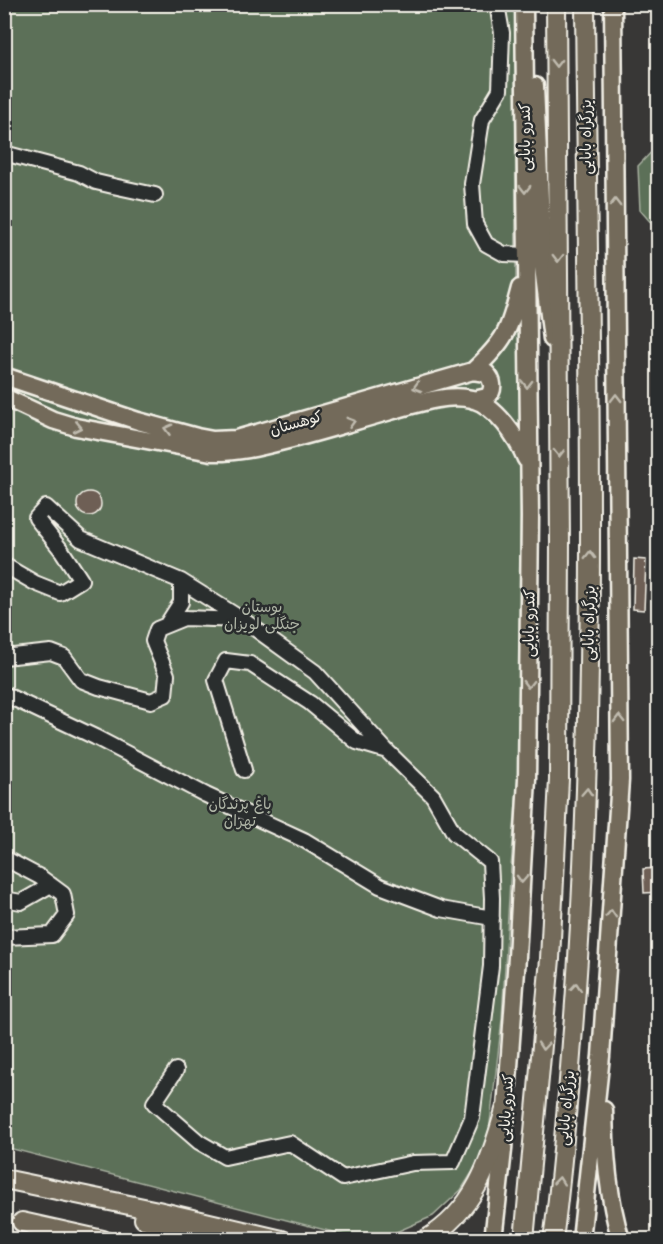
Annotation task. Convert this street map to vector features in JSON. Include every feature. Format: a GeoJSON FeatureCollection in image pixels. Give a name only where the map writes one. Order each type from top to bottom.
{"type":"FeatureCollection","features":[{"type":"Feature","properties":{"kind":"highway","name":"بزرگراه بابایی"},"geometry":{"type":"LineString","coordinates":[[524,1239],[550,959],[559,779],[556,4]]}},
{"type":"Feature","properties":{"kind":"highway","name":"بزرگراه بابایی"},"geometry":{"type":"LineString","coordinates":[[553,1239],[579,961],[587,780],[590,543],[585,4]]}},
{"type":"Feature","properties":{"kind":"highway"},"geometry":{"type":"LineString","coordinates":[[425,1239],[442,1229],[470,1200],[482,1178],[506,1110]]}},
{"type":"Feature","properties":{"kind":"highway"},"geometry":{"type":"LineString","coordinates":[[4,1179],[282,1239]]}},
{"type":"Feature","properties":{"kind":"highway"},"geometry":{"type":"LineString","coordinates":[[30,1185],[217,1239]]}},
{"type":"Feature","properties":{"kind":"highway"},"geometry":{"type":"LineString","coordinates":[[13,1220],[74,1239]]}},
{"type":"Feature","properties":{"kind":"highway"},"geometry":{"type":"LineString","coordinates":[[13,1220],[104,1239]]}},
{"type":"Feature","properties":{"kind":"main road","name":"کندرو بابایی"},"geometry":{"type":"LineString","coordinates":[[493,1239],[506,1110],[527,779],[530,517],[524,4]]}},
{"type":"Feature","properties":{"kind":"main road"},"geometry":{"type":"LineString","coordinates":[[532,4],[543,267],[559,397]]}},
{"type":"Feature","properties":{"kind":"main road"},"geometry":{"type":"LineString","coordinates":[[581,1239],[602,1048],[620,780],[613,4]]}},
{"type":"Feature","properties":{"kind":"main road","name":"کوهستان"},"geometry":{"type":"LineString","coordinates":[[4,376],[138,421],[197,437],[236,440],[473,371],[496,349],[510,325],[526,262]]}},
{"type":"Feature","properties":{"kind":"main road"},"geometry":{"type":"LineString","coordinates":[[473,371],[486,373],[493,387],[488,397],[474,400]]}},
{"type":"Feature","properties":{"kind":"main road"},"geometry":{"type":"LineString","coordinates":[[53,420],[59,394]]}},
{"type":"Feature","properties":{"kind":"main road","name":"کوهستان"},"geometry":{"type":"LineString","coordinates":[[4,397],[53,420],[76,427],[229,453],[290,439],[432,400],[455,398],[474,400]]}},
{"type":"Feature","properties":{"kind":"main road"},"geometry":{"type":"LineString","coordinates":[[474,400],[492,411],[508,427],[518,442],[528,466]]}},
{"type":"Feature","properties":{"kind":"main road"},"geometry":{"type":"LineString","coordinates":[[602,1048],[605,1137],[613,1213],[621,1239]]}},
{"type":"Feature","properties":{"kind":"street"},"geometry":{"type":"LineString","coordinates":[[497,4],[502,33],[500,90],[482,120],[472,184],[475,224],[486,244],[526,262]]}},
{"type":"Feature","properties":{"kind":"street"},"geometry":{"type":"LineString","coordinates":[[4,153],[79,173],[96,182],[155,195]]}},
{"type":"Feature","properties":{"kind":"street"},"geometry":{"type":"LineString","coordinates":[[4,565],[35,583],[60,593],[81,580],[62,550],[36,518],[46,507],[81,539],[181,581],[243,620],[315,672],[386,750],[434,796],[454,832],[490,862],[491,966],[472,1118],[453,1162],[413,1163],[343,1178],[290,1143],[225,1157],[199,1142],[154,1103],[176,1070]]}},
{"type":"Feature","properties":{"kind":"street"},"geometry":{"type":"LineString","coordinates":[[167,624],[182,602],[181,581]]}},
{"type":"Feature","properties":{"kind":"street"},"geometry":{"type":"LineString","coordinates":[[4,657],[51,652],[64,657],[81,680],[151,702],[165,695],[167,675],[153,641],[157,629],[184,618],[243,620]]}},
{"type":"Feature","properties":{"kind":"street"},"geometry":{"type":"LineString","coordinates":[[244,770],[216,680],[226,661],[250,664],[310,703],[357,742],[386,750]]}},
{"type":"Feature","properties":{"kind":"street"},"geometry":{"type":"LineString","coordinates":[[4,694],[95,737],[206,795],[304,840],[380,886],[441,909],[492,918]]}},
{"type":"Feature","properties":{"kind":"street"},"geometry":{"type":"LineString","coordinates":[[4,858],[63,894],[67,915],[52,935],[4,937]]}},
{"type":"Feature","properties":{"kind":"street"},"geometry":{"type":"LineString","coordinates":[[4,899],[21,902],[51,885]]}},
{"type":"Feature","properties":{"kind":"green space","name":"بوستان جنگلی لویزان"},"geometry":{"type":"Polygon","coordinates":[[[4,5],[515,5],[516,282],[522,293],[518,778],[502,1019],[487,1149],[461,1190],[433,1216],[394,1233],[352,1237],[5,1147],[4,5]]]}},
{"type":"Feature","properties":{"kind":"green space"},"geometry":{"type":"Polygon","coordinates":[[[658,145],[658,291],[656,291],[653,225],[640,210],[638,166],[658,145]]]}},
{"type":"Feature","properties":{"kind":"building"},"geometry":{"type":"Polygon","coordinates":[[[89,492],[97,496],[101,504],[97,512],[89,516],[81,512],[77,504],[81,496],[89,492]]]}},
{"type":"Feature","properties":{"kind":"building"},"geometry":{"type":"Polygon","coordinates":[[[634,559],[646,560],[644,610],[633,609],[634,559]]]}},
{"type":"Feature","properties":{"kind":"building"},"geometry":{"type":"Polygon","coordinates":[[[658,868],[658,892],[644,893],[643,869],[658,868]]]}},
{"type":"Feature","properties":{"kind":"park label","name":"باغ پرندگان تهران"},"geometry":{"type":"Point","coordinates":[240,812]}}]}
